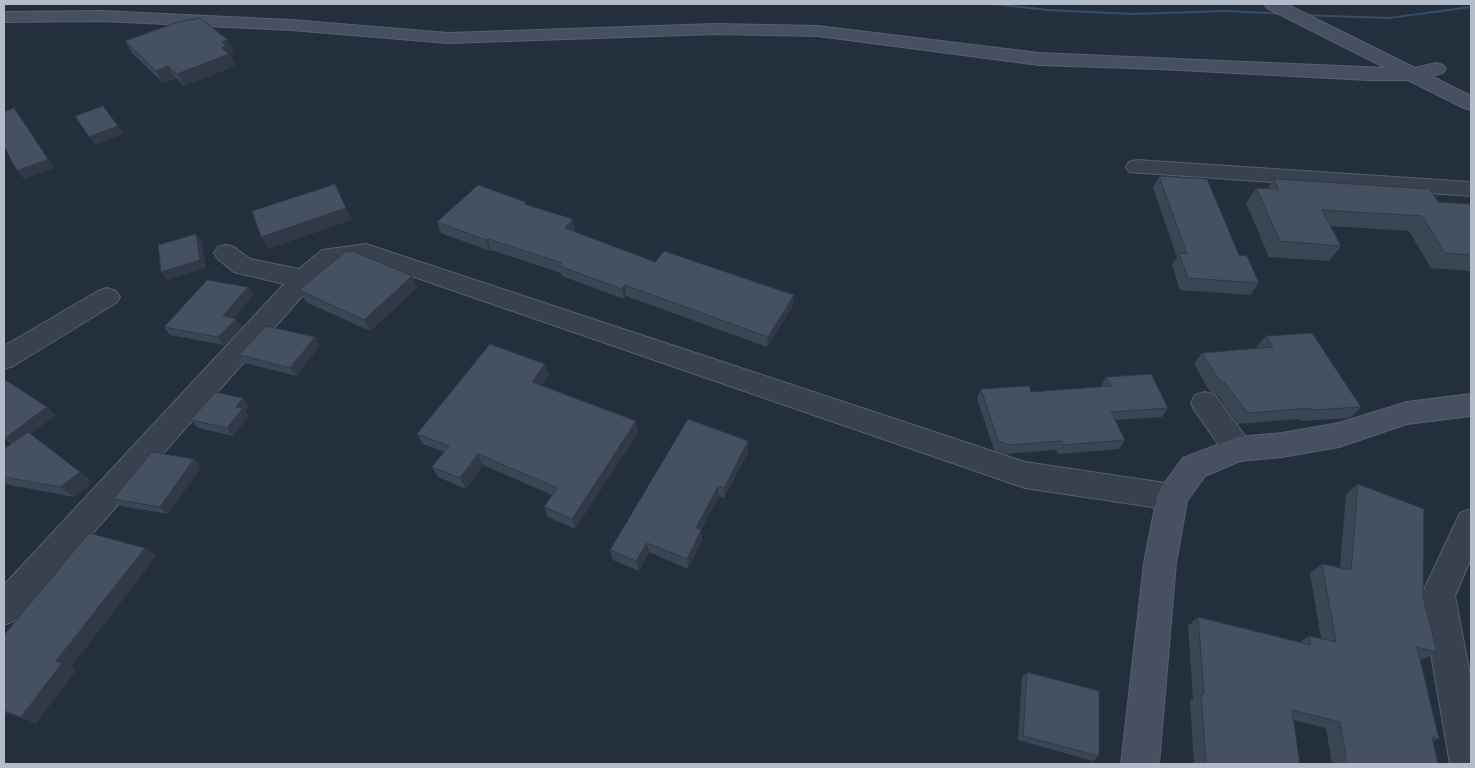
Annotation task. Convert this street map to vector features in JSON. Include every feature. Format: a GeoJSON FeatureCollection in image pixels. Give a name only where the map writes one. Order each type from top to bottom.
{"type":"FeatureCollection","features":[{"type":"Feature","properties":{"kind":"main road"},"geometry":{"type":"LineString","coordinates":[[4,4],[85,4],[513,25],[666,21],[819,21],[927,29],[1064,45],[1180,47]]}},
{"type":"Feature","properties":{"kind":"main road"},"geometry":{"type":"LineString","coordinates":[[1273,4],[1352,44],[1406,55],[1471,87]]}},
{"type":"Feature","properties":{"kind":"main road"},"geometry":{"type":"LineString","coordinates":[[1304,4],[1380,49],[1414,74],[1471,104]]}},
{"type":"Feature","properties":{"kind":"main road"},"geometry":{"type":"LineString","coordinates":[[4,17],[122,17],[291,26],[448,38],[716,29],[818,31],[1039,59],[1160,63],[1368,74],[1414,74],[1436,69]]}},
{"type":"Feature","properties":{"kind":"main road"},"geometry":{"type":"LineString","coordinates":[[1332,55],[1380,49]]}},
{"type":"Feature","properties":{"kind":"main road"},"geometry":{"type":"LineString","coordinates":[[1140,764],[1160,563],[1172,497],[1194,467],[1238,449],[1282,445],[1339,435],[1407,413],[1471,405]]}},
{"type":"Feature","properties":{"kind":"street"},"geometry":{"type":"LineString","coordinates":[[1137,167],[1471,189]]}},
{"type":"Feature","properties":{"kind":"street"},"geometry":{"type":"LineString","coordinates":[[4,609],[303,279],[331,256],[366,252],[1025,475],[1172,497]]}},
{"type":"Feature","properties":{"kind":"street"},"geometry":{"type":"LineString","coordinates":[[226,253],[243,266],[303,279]]}},
{"type":"Feature","properties":{"kind":"street"},"geometry":{"type":"LineString","coordinates":[[4,359],[107,297]]}},
{"type":"Feature","properties":{"kind":"street"},"geometry":{"type":"LineString","coordinates":[[1205,403],[1238,449]]}},
{"type":"Feature","properties":{"kind":"street"},"geometry":{"type":"LineString","coordinates":[[1469,764],[1438,596],[1471,523]]}},
{"type":"Feature","properties":{"kind":"building"},"geometry":{"type":"Polygon","coordinates":[[[200,18],[228,40],[222,42],[226,46],[221,48],[229,54],[177,74],[168,66],[156,71],[125,41],[178,22],[200,18]]]}},
{"type":"Feature","properties":{"kind":"building"},"geometry":{"type":"Polygon","coordinates":[[[103,106],[118,126],[89,137],[75,116],[103,106]]]}},
{"type":"Feature","properties":{"kind":"building"},"geometry":{"type":"Polygon","coordinates":[[[14,108],[48,159],[17,171],[4,146],[4,112],[14,108]]]}},
{"type":"Feature","properties":{"kind":"building"},"geometry":{"type":"Polygon","coordinates":[[[1159,176],[1207,179],[1239,255],[1247,256],[1259,283],[1188,278],[1179,253],[1187,254],[1159,176]]]}},
{"type":"Feature","properties":{"kind":"building"},"geometry":{"type":"Polygon","coordinates":[[[1274,179],[1430,189],[1438,202],[1469,204],[1471,206],[1471,255],[1445,253],[1422,216],[1322,210],[1341,246],[1280,241],[1256,188],[1278,189],[1274,179]]]}},
{"type":"Feature","properties":{"kind":"building"},"geometry":{"type":"Polygon","coordinates":[[[335,184],[346,208],[261,237],[252,211],[335,184]]]}},
{"type":"Feature","properties":{"kind":"building"},"geometry":{"type":"Polygon","coordinates":[[[478,185],[526,202],[524,204],[573,219],[565,228],[655,262],[664,251],[794,295],[768,337],[625,285],[622,289],[559,266],[562,263],[488,239],[486,240],[437,222],[478,185]]]}},
{"type":"Feature","properties":{"kind":"building"},"geometry":{"type":"Polygon","coordinates":[[[196,234],[200,260],[161,272],[158,245],[196,234]]]}},
{"type":"Feature","properties":{"kind":"building"},"geometry":{"type":"Polygon","coordinates":[[[353,251],[412,276],[364,320],[299,290],[345,252],[353,251]]]}},
{"type":"Feature","properties":{"kind":"building"},"geometry":{"type":"Polygon","coordinates":[[[207,280],[248,287],[223,316],[236,319],[218,337],[164,327],[207,280]]]}},
{"type":"Feature","properties":{"kind":"building"},"geometry":{"type":"Polygon","coordinates":[[[266,326],[315,337],[290,368],[239,355],[266,326]]]}},
{"type":"Feature","properties":{"kind":"building"},"geometry":{"type":"Polygon","coordinates":[[[1312,333],[1361,407],[1311,410],[1310,408],[1248,413],[1225,383],[1219,380],[1202,353],[1273,347],[1266,336],[1312,333]]]}},
{"type":"Feature","properties":{"kind":"building"},"geometry":{"type":"Polygon","coordinates":[[[490,344],[545,364],[532,382],[636,421],[572,519],[544,507],[557,488],[478,454],[460,478],[432,467],[449,446],[417,434],[490,344]]]}},
{"type":"Feature","properties":{"kind":"building"},"geometry":{"type":"Polygon","coordinates":[[[1151,374],[1168,408],[1111,412],[1125,440],[1063,445],[1062,441],[1010,445],[998,441],[981,389],[1029,386],[1031,392],[1111,386],[1106,377],[1151,374]]]}},
{"type":"Feature","properties":{"kind":"building"},"geometry":{"type":"Polygon","coordinates":[[[4,379],[47,407],[5,438],[4,437],[4,379]]]}},
{"type":"Feature","properties":{"kind":"building"},"geometry":{"type":"Polygon","coordinates":[[[215,392],[243,398],[236,407],[243,408],[227,428],[191,420],[215,392]]]}},
{"type":"Feature","properties":{"kind":"building"},"geometry":{"type":"Polygon","coordinates":[[[688,419],[748,441],[724,488],[718,486],[696,528],[701,530],[687,559],[647,543],[636,561],[610,550],[688,419]]]}},
{"type":"Feature","properties":{"kind":"building"},"geometry":{"type":"Polygon","coordinates":[[[28,432],[80,472],[60,487],[4,477],[4,449],[28,432]]]}},
{"type":"Feature","properties":{"kind":"building"},"geometry":{"type":"Polygon","coordinates":[[[152,452],[194,459],[160,507],[113,499],[152,452]]]}},
{"type":"Feature","properties":{"kind":"building"},"geometry":{"type":"Polygon","coordinates":[[[1358,484],[1424,509],[1423,597],[1437,652],[1417,647],[1439,739],[1432,737],[1438,764],[1347,764],[1340,722],[1292,710],[1300,764],[1206,764],[1201,694],[1204,694],[1198,617],[1311,645],[1309,636],[1336,642],[1322,564],[1351,570],[1358,484]]]}},
{"type":"Feature","properties":{"kind":"building"},"geometry":{"type":"Polygon","coordinates":[[[89,533],[145,548],[56,661],[62,663],[21,717],[4,711],[4,635],[89,533]]]}},
{"type":"Feature","properties":{"kind":"building"},"geometry":{"type":"Polygon","coordinates":[[[1027,672],[1099,691],[1099,756],[1023,736],[1027,672]]]}},
{"type":"Feature","properties":{"kind":"waterway"},"geometry":{"type":"LineString","coordinates":[[993,4],[1048,10],[1133,14],[1225,11],[1288,14]]}},
{"type":"Feature","properties":{"kind":"waterway"},"geometry":{"type":"LineString","coordinates":[[1300,15],[1389,18],[1471,7]]}}]}
